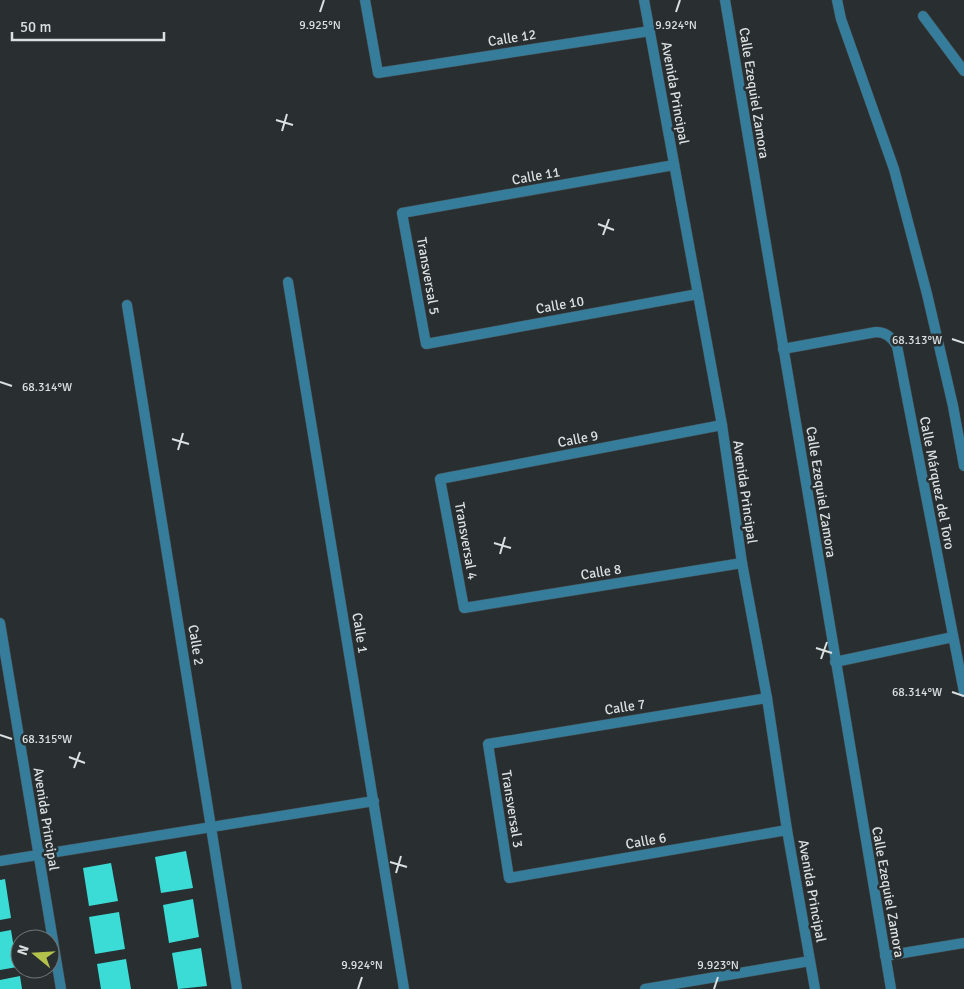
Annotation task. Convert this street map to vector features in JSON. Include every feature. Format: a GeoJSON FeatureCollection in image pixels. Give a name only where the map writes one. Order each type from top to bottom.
{"type":"FeatureCollection","features":[{"type":"Feature","properties":{"kind":"street","name":"Calle 12"},"geometry":{"type":"LineString","coordinates":[[365,0],[378,73],[650,31]]}},
{"type":"Feature","properties":{"kind":"street","name":"Avenida Principal"},"geometry":{"type":"LineString","coordinates":[[644,0],[722,425],[742,563],[767,698],[787,830],[815,989]]}},
{"type":"Feature","properties":{"kind":"street","name":"Calle Ezequiel Zamora"},"geometry":{"type":"LineString","coordinates":[[725,0],[890,989]]}},
{"type":"Feature","properties":{"kind":"street"},"geometry":{"type":"LineString","coordinates":[[836,0],[894,169],[927,294],[953,406],[964,466]]}},
{"type":"Feature","properties":{"kind":"street"},"geometry":{"type":"LineString","coordinates":[[924,16],[964,71]]}},
{"type":"Feature","properties":{"kind":"street","name":"Calle 11"},"geometry":{"type":"LineString","coordinates":[[402,213],[674,165]]}},
{"type":"Feature","properties":{"kind":"street","name":"Transversal 5"},"geometry":{"type":"LineString","coordinates":[[402,213],[426,344]]}},
{"type":"Feature","properties":{"kind":"street","name":"Calle 1"},"geometry":{"type":"LineString","coordinates":[[288,282],[404,989]]}},
{"type":"Feature","properties":{"kind":"street","name":"Calle 10"},"geometry":{"type":"LineString","coordinates":[[426,344],[698,294]]}},
{"type":"Feature","properties":{"kind":"street","name":"Calle 2"},"geometry":{"type":"LineString","coordinates":[[127,305],[237,989]]}},
{"type":"Feature","properties":{"kind":"street","name":"Calle Márquez del Toro"},"geometry":{"type":"LineString","coordinates":[[783,349],[876,332],[885,333],[893,339],[897,346],[964,692]]}},
{"type":"Feature","properties":{"kind":"street","name":"Calle 9"},"geometry":{"type":"LineString","coordinates":[[440,479],[722,425]]}},
{"type":"Feature","properties":{"kind":"street","name":"Transversal 4"},"geometry":{"type":"LineString","coordinates":[[440,479],[464,608]]}},
{"type":"Feature","properties":{"kind":"street","name":"Calle 8"},"geometry":{"type":"LineString","coordinates":[[464,608],[742,563]]}},
{"type":"Feature","properties":{"kind":"street","name":"Avenida Principal"},"geometry":{"type":"LineString","coordinates":[[0,624],[61,989]]}},
{"type":"Feature","properties":{"kind":"street"},"geometry":{"type":"LineString","coordinates":[[835,662],[953,637]]}},
{"type":"Feature","properties":{"kind":"street","name":"Calle 7"},"geometry":{"type":"LineString","coordinates":[[488,744],[767,698]]}},
{"type":"Feature","properties":{"kind":"street","name":"Transversal 3"},"geometry":{"type":"LineString","coordinates":[[488,744],[509,878]]}},
{"type":"Feature","properties":{"kind":"street"},"geometry":{"type":"LineString","coordinates":[[0,861],[374,801]]}},
{"type":"Feature","properties":{"kind":"street","name":"Calle 6"},"geometry":{"type":"LineString","coordinates":[[509,878],[787,830]]}},
{"type":"Feature","properties":{"kind":"street"},"geometry":{"type":"LineString","coordinates":[[885,956],[964,942]]}},
{"type":"Feature","properties":{"kind":"street"},"geometry":{"type":"LineString","coordinates":[[645,989],[810,961]]}},
{"type":"Feature","properties":{"kind":"building"},"geometry":{"type":"Polygon","coordinates":[[[186,851],[193,888],[161,893],[155,857],[186,851]]]}},
{"type":"Feature","properties":{"kind":"building"},"geometry":{"type":"Polygon","coordinates":[[[111,863],[118,901],[89,906],[83,868],[111,863]]]}},
{"type":"Feature","properties":{"kind":"building"},"geometry":{"type":"Polygon","coordinates":[[[5,879],[11,918],[0,920],[0,880],[5,879]]]}},
{"type":"Feature","properties":{"kind":"building"},"geometry":{"type":"Polygon","coordinates":[[[193,899],[199,937],[169,943],[163,905],[193,899]]]}},
{"type":"Feature","properties":{"kind":"building"},"geometry":{"type":"Polygon","coordinates":[[[119,912],[125,949],[95,954],[89,917],[119,912]]]}},
{"type":"Feature","properties":{"kind":"building"},"geometry":{"type":"Polygon","coordinates":[[[10,930],[10,968],[0,970],[0,932],[10,930]]]}},
{"type":"Feature","properties":{"kind":"building"},"geometry":{"type":"Polygon","coordinates":[[[201,948],[207,986],[178,989],[172,953],[201,948]]]}},
{"type":"Feature","properties":{"kind":"building"},"geometry":{"type":"Polygon","coordinates":[[[126,959],[131,989],[101,989],[97,964],[126,959]]]}},
{"type":"Feature","properties":{"kind":"building"},"geometry":{"type":"Polygon","coordinates":[[[10,978],[20,979],[22,989],[0,989],[0,980],[10,978]]]}}]}
